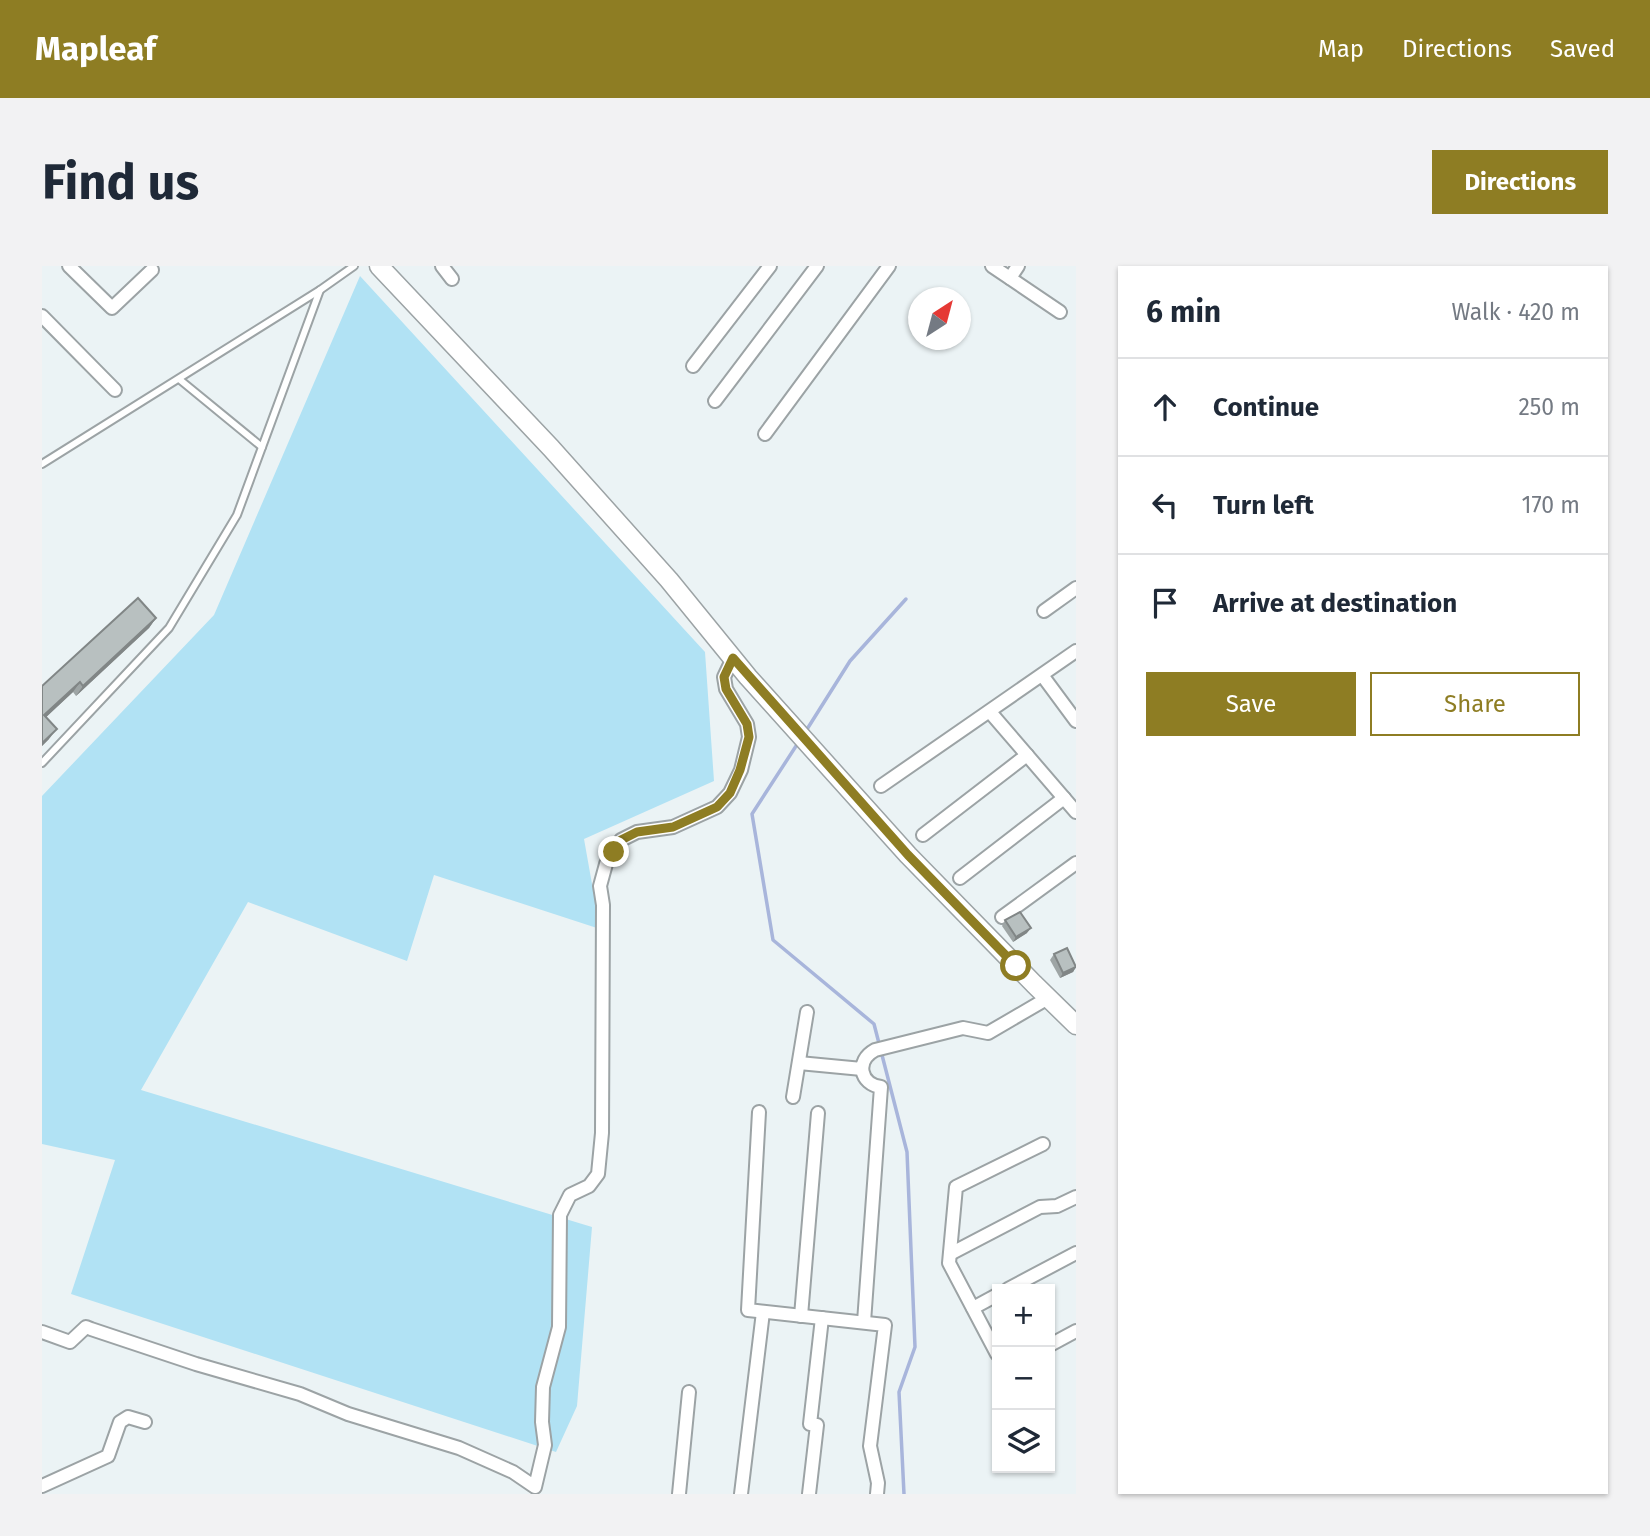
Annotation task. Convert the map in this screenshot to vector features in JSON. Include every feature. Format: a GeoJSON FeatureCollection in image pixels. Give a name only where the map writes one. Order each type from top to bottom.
{"type":"FeatureCollection","features":[{"type":"Feature","properties":{"kind":"street"},"geometry":{"type":"LineString","coordinates":[[69,266],[112,308],[152,270]]}},
{"type":"Feature","properties":{"kind":"street"},"geometry":{"type":"LineString","coordinates":[[379,266],[560,458],[908,855],[1076,1025]]}},
{"type":"Feature","properties":{"kind":"street"},"geometry":{"type":"LineString","coordinates":[[442,266],[452,279]]}},
{"type":"Feature","properties":{"kind":"street"},"geometry":{"type":"LineString","coordinates":[[693,366],[770,266]]}},
{"type":"Feature","properties":{"kind":"street"},"geometry":{"type":"LineString","coordinates":[[715,401],[817,266]]}},
{"type":"Feature","properties":{"kind":"street"},"geometry":{"type":"LineString","coordinates":[[765,434],[890,266]]}},
{"type":"Feature","properties":{"kind":"street"},"geometry":{"type":"LineString","coordinates":[[992,266],[1060,312]]}},
{"type":"Feature","properties":{"kind":"street"},"geometry":{"type":"LineString","coordinates":[[1010,278],[1018,266]]}},
{"type":"Feature","properties":{"kind":"street"},"geometry":{"type":"LineString","coordinates":[[42,316],[115,390]]}},
{"type":"Feature","properties":{"kind":"street"},"geometry":{"type":"LineString","coordinates":[[1044,611],[1076,588]]}},
{"type":"Feature","properties":{"kind":"street"},"geometry":{"type":"LineString","coordinates":[[881,786],[1076,651]]}},
{"type":"Feature","properties":{"kind":"street"},"geometry":{"type":"LineString","coordinates":[[42,1332],[70,1342],[86,1327],[196,1364],[300,1394],[348,1414],[458,1448],[513,1472],[534,1490],[545,1445],[542,1422],[543,1387],[559,1327],[559,1215],[570,1195],[589,1186],[598,1174],[603,1133],[603,905],[600,886],[606,864],[621,840],[637,832],[673,827],[717,807],[730,793],[749,737],[747,724],[726,689],[724,677],[733,658]]}},
{"type":"Feature","properties":{"kind":"street"},"geometry":{"type":"LineString","coordinates":[[1042,675],[1076,720]]}},
{"type":"Feature","properties":{"kind":"street"},"geometry":{"type":"LineString","coordinates":[[990,712],[1076,812]]}},
{"type":"Feature","properties":{"kind":"street"},"geometry":{"type":"LineString","coordinates":[[923,835],[1027,755]]}},
{"type":"Feature","properties":{"kind":"street"},"geometry":{"type":"LineString","coordinates":[[960,878],[1064,798]]}},
{"type":"Feature","properties":{"kind":"street"},"geometry":{"type":"LineString","coordinates":[[1002,917],[1076,863]]}},
{"type":"Feature","properties":{"kind":"street"},"geometry":{"type":"LineString","coordinates":[[864,1322],[881,1087],[868,1082],[862,1069],[867,1055],[874,1050],[963,1028],[988,1033],[1048,998]]}},
{"type":"Feature","properties":{"kind":"street"},"geometry":{"type":"LineString","coordinates":[[793,1097],[807,1012]]}},
{"type":"Feature","properties":{"kind":"street"},"geometry":{"type":"LineString","coordinates":[[799,1063],[862,1069]]}},
{"type":"Feature","properties":{"kind":"street"},"geometry":{"type":"LineString","coordinates":[[760,1112],[748,1310],[885,1325],[870,1446],[878,1483],[877,1494]]}},
{"type":"Feature","properties":{"kind":"street"},"geometry":{"type":"LineString","coordinates":[[801,1316],[818,1113]]}},
{"type":"Feature","properties":{"kind":"street"},"geometry":{"type":"LineString","coordinates":[[993,1347],[949,1263],[956,1187],[1043,1144]]}},
{"type":"Feature","properties":{"kind":"street"},"geometry":{"type":"LineString","coordinates":[[950,1254],[1040,1207],[1057,1206],[1076,1197]]}},
{"type":"Feature","properties":{"kind":"street"},"geometry":{"type":"LineString","coordinates":[[1017,1284],[1076,1252]]}},
{"type":"Feature","properties":{"kind":"street"},"geometry":{"type":"LineString","coordinates":[[973,1308],[992,1298]]}},
{"type":"Feature","properties":{"kind":"street"},"geometry":{"type":"LineString","coordinates":[[741,1494],[764,1312]]}},
{"type":"Feature","properties":{"kind":"street"},"geometry":{"type":"LineString","coordinates":[[809,1494],[817,1425],[810,1424],[822,1318]]}},
{"type":"Feature","properties":{"kind":"street"},"geometry":{"type":"LineString","coordinates":[[1055,1342],[1076,1331]]}},
{"type":"Feature","properties":{"kind":"street"},"geometry":{"type":"LineString","coordinates":[[679,1494],[689,1392]]}},
{"type":"Feature","properties":{"kind":"street"},"geometry":{"type":"LineString","coordinates":[[49,1487],[108,1457],[120,1422],[128,1417],[145,1422]]}},
{"type":"Feature","properties":{"kind":"lane"},"geometry":{"type":"LineString","coordinates":[[42,464],[354,266]]}},
{"type":"Feature","properties":{"kind":"lane"},"geometry":{"type":"LineString","coordinates":[[42,763],[169,628],[237,514],[320,290]]}},
{"type":"Feature","properties":{"kind":"lane"},"geometry":{"type":"LineString","coordinates":[[178,379],[262,447]]}},
{"type":"Feature","properties":{"kind":"shaded area"},"geometry":{"type":"Polygon","coordinates":[[[360,276],[705,652],[714,781],[584,839],[600,929],[434,875],[407,961],[248,902],[141,1090],[592,1227],[577,1406],[556,1452],[71,1294],[115,1160],[42,1144],[42,796],[214,615],[360,276]]]}},
{"type":"Feature","properties":{"kind":"building"},"geometry":{"type":"Polygon","coordinates":[[[138,598],[156,618],[83,686],[80,682],[44,715],[57,729],[42,743],[42,686],[138,598]]]}},
{"type":"Feature","properties":{"kind":"building"},"geometry":{"type":"Polygon","coordinates":[[[1020,912],[1031,928],[1016,937],[1005,920],[1020,912]]]}},
{"type":"Feature","properties":{"kind":"building"},"geometry":{"type":"Polygon","coordinates":[[[1067,948],[1076,967],[1063,973],[1054,954],[1067,948]]]}},
{"type":"Feature","properties":{"kind":"waterway"},"geometry":{"type":"LineString","coordinates":[[804,734],[850,661],[906,599]]}},
{"type":"Feature","properties":{"kind":"waterway"},"geometry":{"type":"LineString","coordinates":[[798,743],[752,814],[773,940],[874,1024],[907,1152],[915,1347],[899,1392],[904,1494]]}},
{"type":"Feature","properties":{"kind":"route"},"geometry":{"type":"LineString","coordinates":[[614,852],[621,840],[637,832],[673,827],[717,807],[730,793],[749,737],[747,724],[738,705],[726,689],[724,677],[733,658],[908,855],[1016,966]]}}]}
